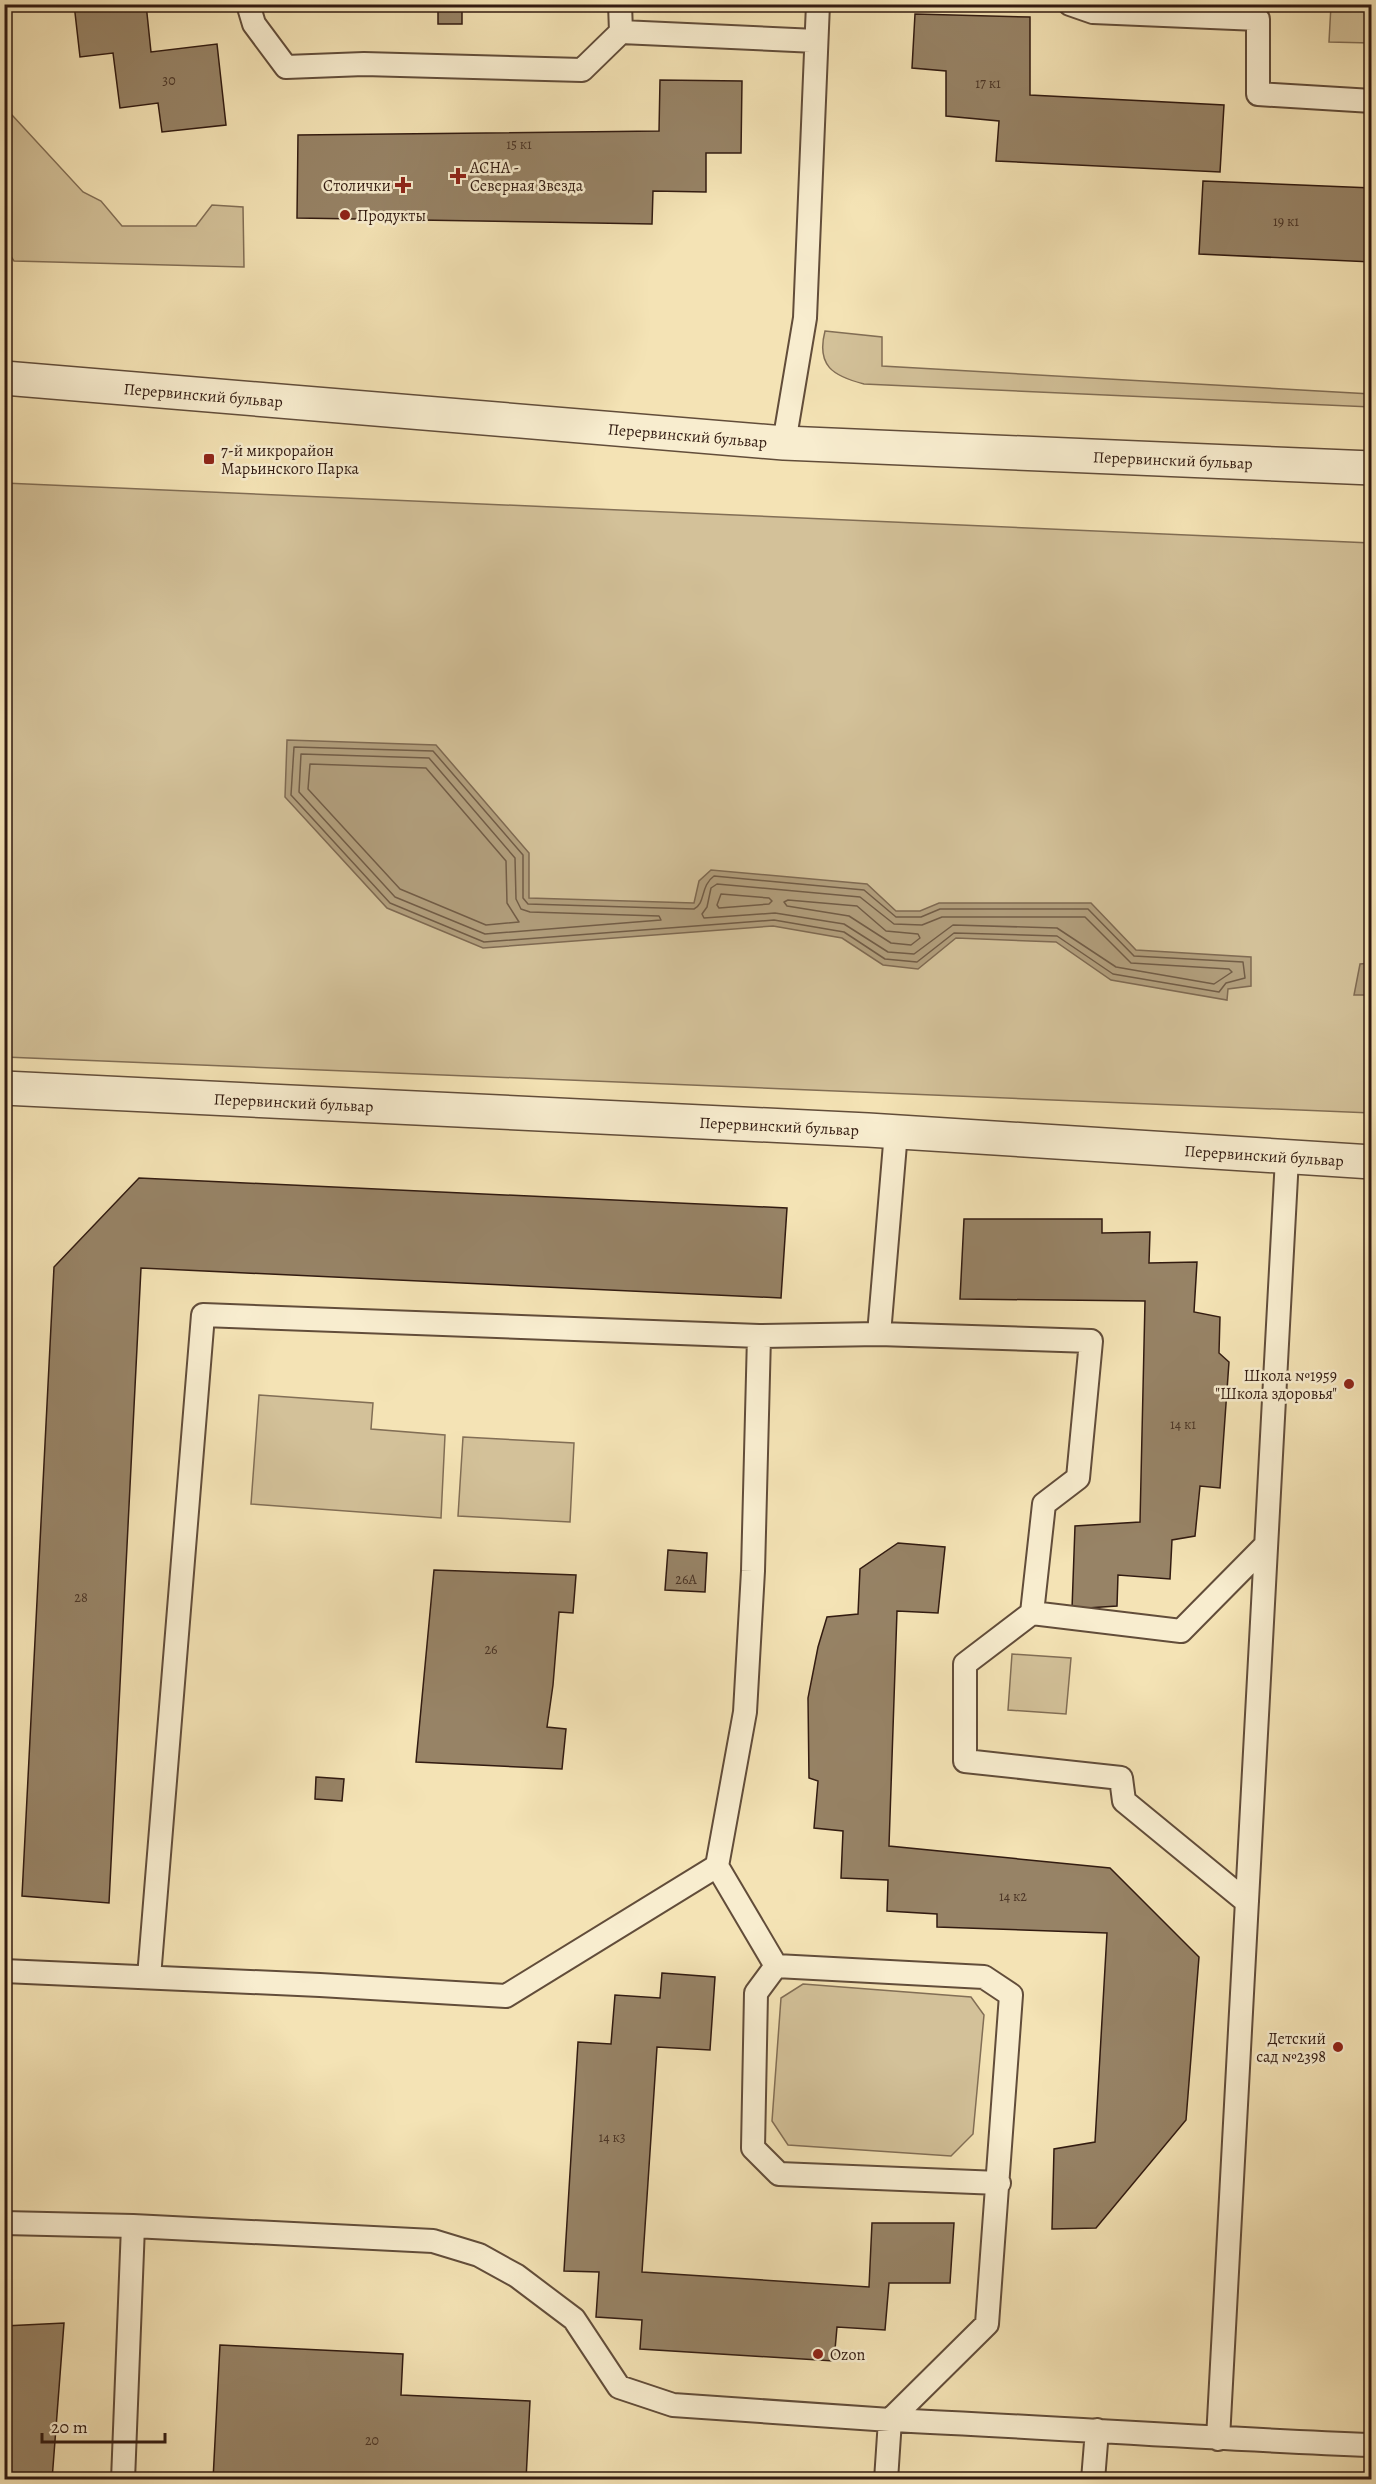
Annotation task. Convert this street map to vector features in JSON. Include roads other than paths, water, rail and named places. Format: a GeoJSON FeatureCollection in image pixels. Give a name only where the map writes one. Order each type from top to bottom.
{"type":"FeatureCollection","features":[{"type":"Feature","properties":{"kind":"street","name":"Перервинский бульвар"},"geometry":{"type":"LineString","coordinates":[[4,378],[784,443],[1371,468]]}},
{"type":"Feature","properties":{"kind":"street","name":"Перервинский бульвар"},"geometry":{"type":"LineString","coordinates":[[4,1088],[896,1132],[1371,1162]]}},
{"type":"Feature","properties":{"kind":"lane"},"geometry":{"type":"LineString","coordinates":[[248,4],[254,24],[286,67],[364,64],[582,70],[621,33],[816,41]]}},
{"type":"Feature","properties":{"kind":"lane"},"geometry":{"type":"LineString","coordinates":[[620,4],[621,33]]}},
{"type":"Feature","properties":{"kind":"lane"},"geometry":{"type":"LineString","coordinates":[[784,443],[805,318],[818,4]]}},
{"type":"Feature","properties":{"kind":"lane"},"geometry":{"type":"LineString","coordinates":[[1070,4],[1093,12],[1258,19],[1258,94],[1371,101]]}},
{"type":"Feature","properties":{"kind":"lane"},"geometry":{"type":"LineString","coordinates":[[879,1334],[896,1132]]}},
{"type":"Feature","properties":{"kind":"lane"},"geometry":{"type":"LineString","coordinates":[[1218,2439],[1287,1158]]}},
{"type":"Feature","properties":{"kind":"lane"},"geometry":{"type":"LineString","coordinates":[[149,1977],[203,1315],[759,1336],[879,1334],[1091,1341],[1078,1478],[1044,1504],[1032,1613]]}},
{"type":"Feature","properties":{"kind":"lane"},"geometry":{"type":"LineString","coordinates":[[759,1336],[753,1571],[745,1712],[717,1866],[776,1966]]}},
{"type":"Feature","properties":{"kind":"lane"},"geometry":{"type":"LineString","coordinates":[[1247,1902],[1124,1801],[1120,1778],[965,1761],[965,1664],[1032,1613],[1181,1631],[1265,1546]]}},
{"type":"Feature","properties":{"kind":"lane"},"geometry":{"type":"LineString","coordinates":[[4,1971],[506,1996],[717,1866]]}},
{"type":"Feature","properties":{"kind":"lane"},"geometry":{"type":"LineString","coordinates":[[776,1966],[984,1977],[1011,1995],[987,2324],[890,2420],[886,2480]]}},
{"type":"Feature","properties":{"kind":"lane"},"geometry":{"type":"LineString","coordinates":[[776,1966],[756,1993],[753,2148],[779,2174],[999,2183]]}},
{"type":"Feature","properties":{"kind":"lane"},"geometry":{"type":"LineString","coordinates":[[4,2223],[134,2226],[433,2241],[479,2255],[507,2270],[574,2319],[620,2387],[673,2405],[1218,2439],[1371,2445]]}},
{"type":"Feature","properties":{"kind":"lane"},"geometry":{"type":"LineString","coordinates":[[123,2480],[134,2226]]}},
{"type":"Feature","properties":{"kind":"lane"},"geometry":{"type":"LineString","coordinates":[[1093,2480],[1097,2430]]}},
{"type":"Feature","properties":{"kind":"water"},"geometry":{"type":"Polygon","coordinates":[[[287,740],[436,745],[529,853],[529,898],[694,903],[699,881],[711,870],[867,884],[896,911],[920,911],[939,903],[1091,903],[1136,950],[1251,957],[1251,986],[1228,989],[1227,1000],[1111,980],[1056,942],[956,938],[918,969],[883,965],[842,938],[773,926],[483,948],[387,908],[285,797],[287,740]]]}},
{"type":"Feature","properties":{"kind":"water"},"geometry":{"type":"Polygon","coordinates":[[[1371,963],[1371,995],[1354,995],[1360,964],[1371,963]]]}},
{"type":"Feature","properties":{"kind":"place","name":"АСНА - Северная Звезда"},"geometry":{"type":"Point","coordinates":[458,176]}},
{"type":"Feature","properties":{"kind":"place","name":"Столички"},"geometry":{"type":"Point","coordinates":[403,185]}},
{"type":"Feature","properties":{"kind":"place","name":"Продукты"},"geometry":{"type":"Point","coordinates":[345,215]}},
{"type":"Feature","properties":{"kind":"place","name":"7-й микрорайон Марьинского Парка"},"geometry":{"type":"Point","coordinates":[209,459]}},
{"type":"Feature","properties":{"kind":"place","name":"Школа №1959 \"Школа здоровья\""},"geometry":{"type":"Point","coordinates":[1349,1384]}},
{"type":"Feature","properties":{"kind":"place","name":"Детский сад №2398"},"geometry":{"type":"Point","coordinates":[1338,2047]}},
{"type":"Feature","properties":{"kind":"place","name":"Ozon"},"geometry":{"type":"Point","coordinates":[818,2354]}}]}
